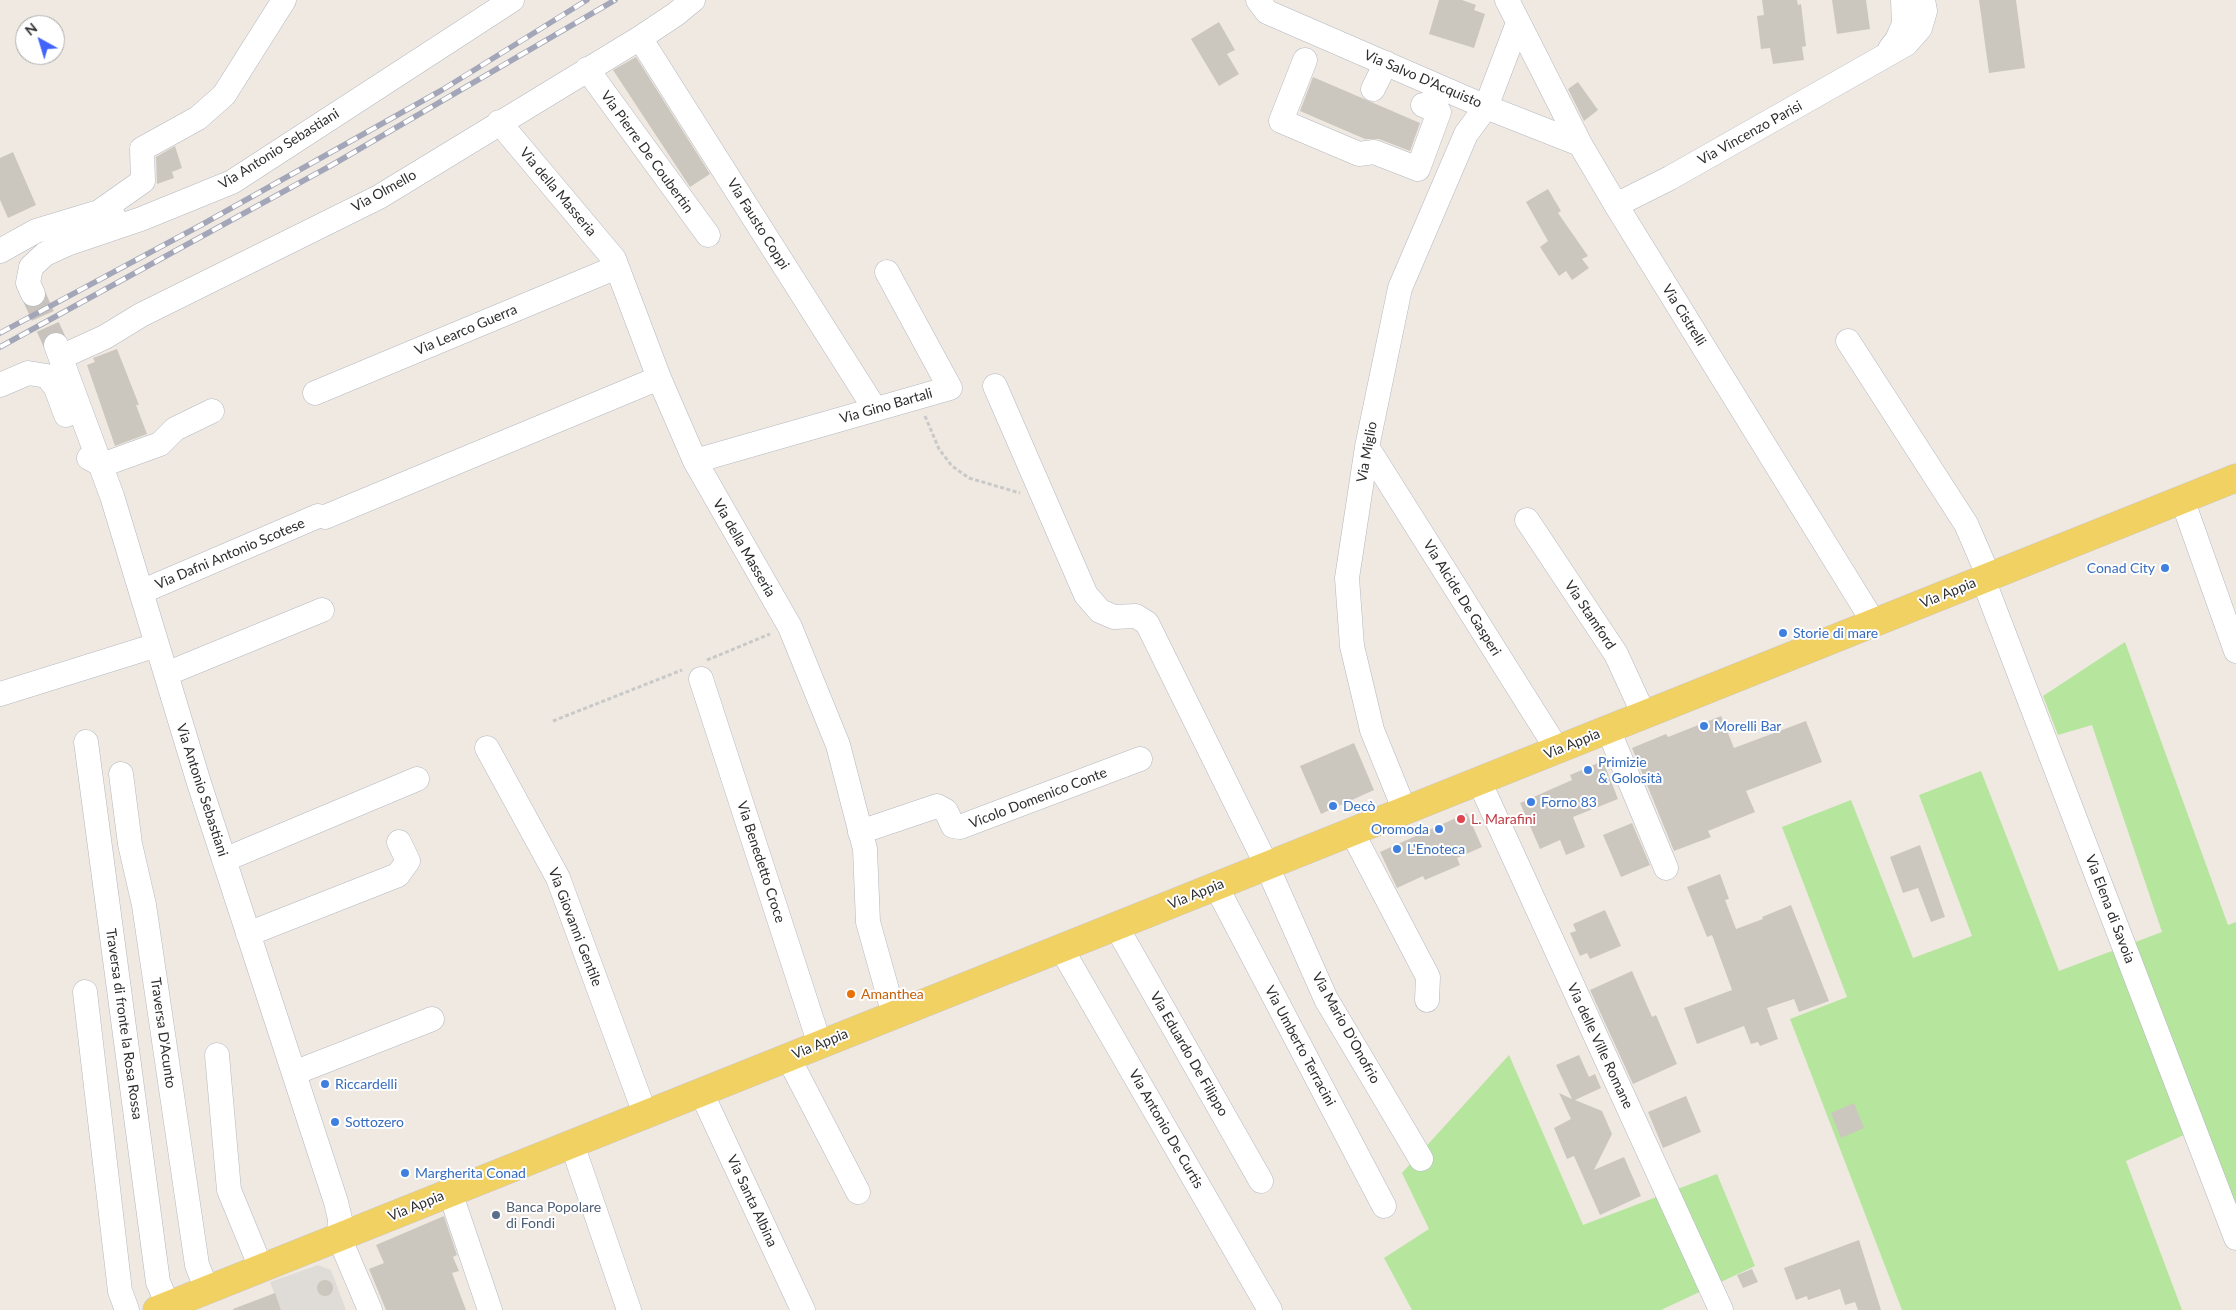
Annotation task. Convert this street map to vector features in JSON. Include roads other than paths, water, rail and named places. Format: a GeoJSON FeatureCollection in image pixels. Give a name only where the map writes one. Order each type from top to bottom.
{"type":"FeatureCollection","features":[{"type":"Feature","properties":{"kind":"main road","name":"Via Appia"},"geometry":{"type":"LineString","coordinates":[[162,1308],[2236,478]]}},
{"type":"Feature","properties":{"kind":"street"},"geometry":{"type":"LineString","coordinates":[[0,251],[36,231],[99,212],[143,181],[142,149],[198,118],[224,95],[284,0]]}},
{"type":"Feature","properties":{"kind":"street","name":"Via Antonio Sebastiani"},"geometry":{"type":"LineString","coordinates":[[33,294],[28,282],[31,267],[45,254],[67,244],[142,220],[232,182],[512,0]]}},
{"type":"Feature","properties":{"kind":"street","name":"Via Olmello"},"geometry":{"type":"LineString","coordinates":[[58,351],[105,337],[142,315],[379,197],[640,38],[693,0]]}},
{"type":"Feature","properties":{"kind":"street","name":"Via Cistrelli"},"geometry":{"type":"LineString","coordinates":[[1508,0],[1580,144],[1874,623]]}},
{"type":"Feature","properties":{"kind":"street","name":"Via Vincenzo Parisi"},"geometry":{"type":"LineString","coordinates":[[1883,58],[1897,40],[1904,24],[1903,0]]}},
{"type":"Feature","properties":{"kind":"street","name":"Via Vincenzo Parisi"},"geometry":{"type":"LineString","coordinates":[[1616,205],[1670,178],[1906,44],[1920,28],[1925,11],[1923,0]]}},
{"type":"Feature","properties":{"kind":"street","name":"Via Salvo D'Acquisto"},"geometry":{"type":"LineString","coordinates":[[1262,6],[1486,107],[1580,144]]}},
{"type":"Feature","properties":{"kind":"street","name":"Via Miglio"},"geometry":{"type":"LineString","coordinates":[[1405,811],[1372,730],[1352,646],[1348,578],[1367,447],[1400,288],[1466,134],[1486,107],[1518,23]]}},
{"type":"Feature","properties":{"kind":"street","name":"Via Fausto Coppi"},"geometry":{"type":"LineString","coordinates":[[640,38],[875,410]]}},
{"type":"Feature","properties":{"kind":"street"},"geometry":{"type":"LineString","coordinates":[[1305,60],[1281,121],[1359,154],[1374,152],[1418,169],[1431,108],[1454,92]]}},
{"type":"Feature","properties":{"kind":"street"},"geometry":{"type":"LineString","coordinates":[[1373,89],[1386,63]]}},
{"type":"Feature","properties":{"kind":"street","name":"Via Pierre De Coubertin"},"geometry":{"type":"LineString","coordinates":[[587,69],[708,236]]}},
{"type":"Feature","properties":{"kind":"street","name":"Via della Masseria"},"geometry":{"type":"LineString","coordinates":[[500,122],[614,259],[659,378],[695,461],[790,627],[838,745],[865,849],[868,922],[894,1015]]}},
{"type":"Feature","properties":{"kind":"street"},"geometry":{"type":"LineString","coordinates":[[99,212],[142,220]]}},
{"type":"Feature","properties":{"kind":"street","name":"Via Learco Guerra"},"geometry":{"type":"LineString","coordinates":[[315,393],[617,267]]}},
{"type":"Feature","properties":{"kind":"street","name":"Via Gino Bartali"},"geometry":{"type":"LineString","coordinates":[[695,461],[950,388],[887,272]]}},
{"type":"Feature","properties":{"kind":"street","name":"Via Elena di Savoia"},"geometry":{"type":"LineString","coordinates":[[1848,340],[1966,524],[2236,1238]]}},
{"type":"Feature","properties":{"kind":"street","name":"Via Antonio Sebastiani"},"geometry":{"type":"LineString","coordinates":[[58,351],[102,466],[224,860],[336,1202],[340,1219],[339,1237]]}},
{"type":"Feature","properties":{"kind":"street"},"geometry":{"type":"LineString","coordinates":[[0,385],[28,373],[47,376],[56,388],[80,453],[102,466],[160,444],[174,429],[212,411]]}},
{"type":"Feature","properties":{"kind":"street","name":"Via Dafni Antonio Scotese"},"geometry":{"type":"LineString","coordinates":[[141,592],[659,378]]}},
{"type":"Feature","properties":{"kind":"street","name":"Via Mario D'Onofrio"},"geometry":{"type":"LineString","coordinates":[[995,386],[1086,595],[1100,611],[1114,618],[1136,616],[1147,624],[1266,866],[1326,999],[1421,1159]]}},
{"type":"Feature","properties":{"kind":"street","name":"Via Alcide De Gasperi"},"geometry":{"type":"LineString","coordinates":[[1367,447],[1557,750]]}},
{"type":"Feature","properties":{"kind":"street"},"geometry":{"type":"LineString","coordinates":[[2182,499],[2235,644]]}},
{"type":"Feature","properties":{"kind":"street","name":"Via Stamford"},"geometry":{"type":"LineString","coordinates":[[1527,520],[1616,654],[1644,715]]}},
{"type":"Feature","properties":{"kind":"street"},"geometry":{"type":"LineString","coordinates":[[166,674],[322,610]]}},
{"type":"Feature","properties":{"kind":"street"},"geometry":{"type":"LineString","coordinates":[[0,694],[157,645]]}},
{"type":"Feature","properties":{"kind":"street","name":"Via Benedetto Croce"},"geometry":{"type":"LineString","coordinates":[[696,670],[820,1044]]}},
{"type":"Feature","properties":{"kind":"street"},"geometry":{"type":"LineString","coordinates":[[1608,729],[1666,868]]}},
{"type":"Feature","properties":{"kind":"street","name":"Traversa di fronte la Rosa Rossa"},"geometry":{"type":"LineString","coordinates":[[86,742],[162,1308]]}},
{"type":"Feature","properties":{"kind":"street","name":"Via Giovanni Gentile"},"geometry":{"type":"LineString","coordinates":[[488,748],[558,878],[645,1114]]}},
{"type":"Feature","properties":{"kind":"street","name":"Vicolo Domenico Conte"},"geometry":{"type":"LineString","coordinates":[[860,832],[937,806],[946,811],[953,826],[960,827],[1140,759]]}},
{"type":"Feature","properties":{"kind":"street","name":"Traversa D'Acunto"},"geometry":{"type":"LineString","coordinates":[[121,774],[130,844],[144,905],[197,1265],[207,1290]]}},
{"type":"Feature","properties":{"kind":"street"},"geometry":{"type":"LineString","coordinates":[[224,860],[418,779]]}},
{"type":"Feature","properties":{"kind":"street","name":"Via delle Ville Romane"},"geometry":{"type":"LineString","coordinates":[[1479,781],[1721,1310]]}},
{"type":"Feature","properties":{"kind":"street"},"geometry":{"type":"LineString","coordinates":[[1352,832],[1428,977],[1427,1000]]}},
{"type":"Feature","properties":{"kind":"street"},"geometry":{"type":"LineString","coordinates":[[248,934],[398,875],[408,861],[399,842]]}},
{"type":"Feature","properties":{"kind":"street","name":"Via Umberto Terracini"},"geometry":{"type":"LineString","coordinates":[[1216,886],[1384,1206]]}},
{"type":"Feature","properties":{"kind":"street","name":"Via Eduardo De Filippo"},"geometry":{"type":"LineString","coordinates":[[1116,926],[1261,1181]]}},
{"type":"Feature","properties":{"kind":"street","name":"Via Antonio De Curtis"},"geometry":{"type":"LineString","coordinates":[[1061,948],[1270,1310]]}},
{"type":"Feature","properties":{"kind":"street"},"geometry":{"type":"LineString","coordinates":[[85,992],[120,1291],[126,1310]]}},
{"type":"Feature","properties":{"kind":"street"},"geometry":{"type":"LineString","coordinates":[[294,1073],[432,1020]]}},
{"type":"Feature","properties":{"kind":"street"},"geometry":{"type":"LineString","coordinates":[[217,1055],[229,1190],[261,1268]]}},
{"type":"Feature","properties":{"kind":"street"},"geometry":{"type":"LineString","coordinates":[[788,1057],[858,1192]]}},
{"type":"Feature","properties":{"kind":"street","name":"Via Santa Albina"},"geometry":{"type":"LineString","coordinates":[[700,1092],[803,1310]]}},
{"type":"Feature","properties":{"kind":"street"},"geometry":{"type":"LineString","coordinates":[[572,1144],[629,1310]]}},
{"type":"Feature","properties":{"kind":"street"},"geometry":{"type":"LineString","coordinates":[[450,1192],[490,1310]]}},
{"type":"Feature","properties":{"kind":"street"},"geometry":{"type":"LineString","coordinates":[[339,1237],[370,1310]]}},
{"type":"Feature","properties":{"kind":"tunnel"},"geometry":{"type":"LineString","coordinates":[[33,294],[56,345]]}},
{"type":"Feature","properties":{"kind":"railway"},"geometry":{"type":"LineString","coordinates":[[0,333],[203,224],[442,90],[587,0]]}},
{"type":"Feature","properties":{"kind":"railway"},"geometry":{"type":"LineString","coordinates":[[0,347],[332,165],[615,0]]}},
{"type":"Feature","properties":{"kind":"place","name":"Conad City"},"geometry":{"type":"Point","coordinates":[2165,568]}},
{"type":"Feature","properties":{"kind":"place","name":"Storie di mare"},"geometry":{"type":"Point","coordinates":[1783,633]}},
{"type":"Feature","properties":{"kind":"place","name":"Morelli Bar"},"geometry":{"type":"Point","coordinates":[1704,726]}},
{"type":"Feature","properties":{"kind":"place","name":"Primizie & Golosità"},"geometry":{"type":"Point","coordinates":[1588,770]}},
{"type":"Feature","properties":{"kind":"place","name":"Forno 83"},"geometry":{"type":"Point","coordinates":[1531,802]}},
{"type":"Feature","properties":{"kind":"place","name":"Decò"},"geometry":{"type":"Point","coordinates":[1333,806]}},
{"type":"Feature","properties":{"kind":"place","name":"L. Marafini"},"geometry":{"type":"Point","coordinates":[1461,819]}},
{"type":"Feature","properties":{"kind":"place","name":"Oromoda"},"geometry":{"type":"Point","coordinates":[1439,829]}},
{"type":"Feature","properties":{"kind":"place","name":"L'Enoteca"},"geometry":{"type":"Point","coordinates":[1397,849]}},
{"type":"Feature","properties":{"kind":"place","name":"Amanthea"},"geometry":{"type":"Point","coordinates":[851,994]}},
{"type":"Feature","properties":{"kind":"place","name":"Riccardelli"},"geometry":{"type":"Point","coordinates":[325,1084]}},
{"type":"Feature","properties":{"kind":"place","name":"Sottozero"},"geometry":{"type":"Point","coordinates":[335,1122]}},
{"type":"Feature","properties":{"kind":"place","name":"Margherita Conad"},"geometry":{"type":"Point","coordinates":[405,1173]}},
{"type":"Feature","properties":{"kind":"place","name":"Banca Popolare di Fondi"},"geometry":{"type":"Point","coordinates":[496,1215]}}]}
